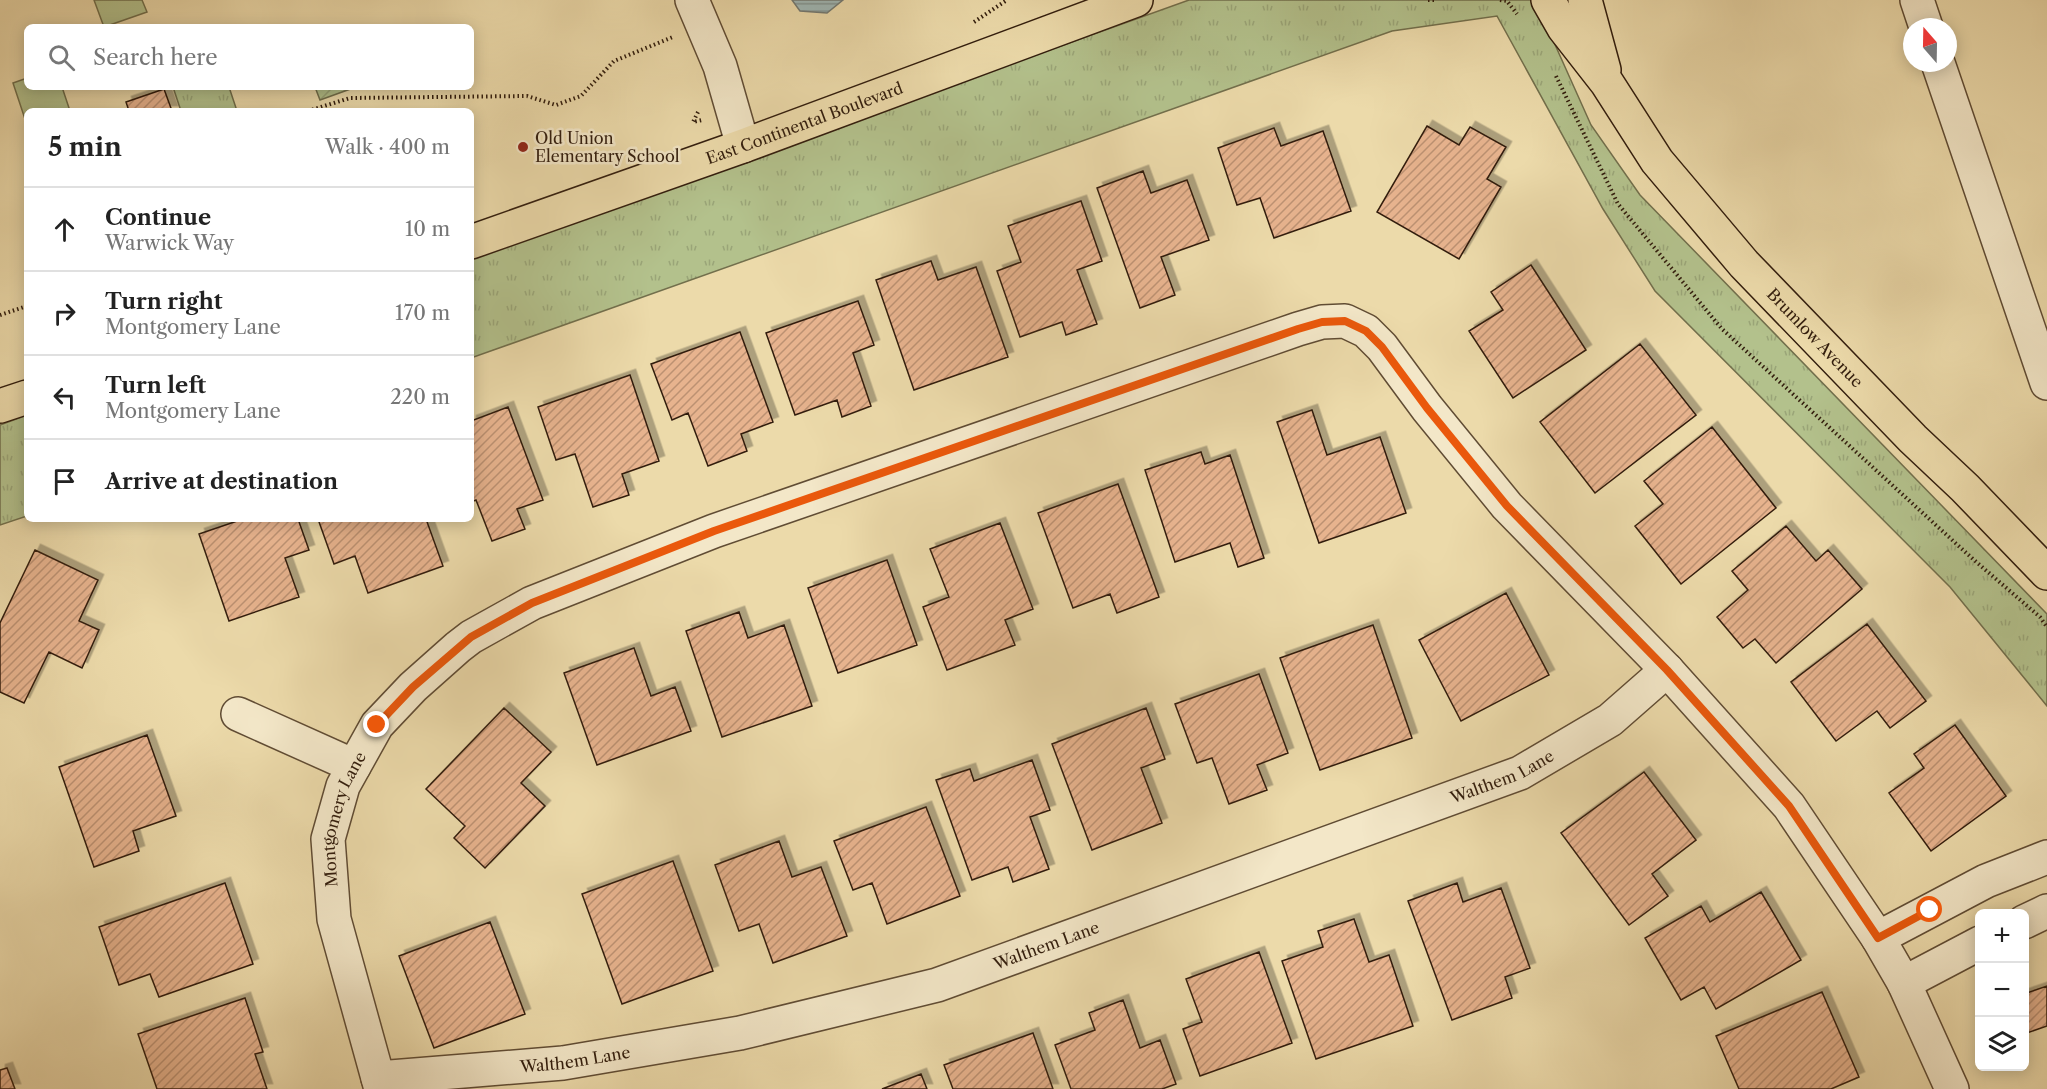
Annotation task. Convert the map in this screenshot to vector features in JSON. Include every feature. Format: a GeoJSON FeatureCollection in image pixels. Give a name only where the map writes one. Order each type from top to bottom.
{"type":"FeatureCollection","features":[{"type":"Feature","properties":{"kind":"main road","name":"East Continental Boulevard"},"geometry":{"type":"LineString","coordinates":[[474,241],[743,146],[1136,0]]}},
{"type":"Feature","properties":{"kind":"main road","name":"Brumlow Avenue"},"geometry":{"type":"LineString","coordinates":[[1548,0],[1564,28],[1607,84],[1657,161],[1744,264],[1913,439],[1965,488],[2047,573]]}},
{"type":"Feature","properties":{"kind":"main road","name":"Brumlow Avenue"},"geometry":{"type":"LineString","coordinates":[[1585,0],[1607,84]]}},
{"type":"Feature","properties":{"kind":"main road"},"geometry":{"type":"LineString","coordinates":[[0,406],[24,398]]}},
{"type":"Feature","properties":{"kind":"street"},"geometry":{"type":"LineString","coordinates":[[692,0],[720,66],[743,146]]}},
{"type":"Feature","properties":{"kind":"street"},"geometry":{"type":"LineString","coordinates":[[1917,0],[1923,18]]}},
{"type":"Feature","properties":{"kind":"street"},"geometry":{"type":"LineString","coordinates":[[1941,72],[2047,383]]}},
{"type":"Feature","properties":{"kind":"street","name":"Montgomery Lane"},"geometry":{"type":"LineString","coordinates":[[379,1083],[334,919],[328,839],[343,786],[377,725],[413,687],[471,637],[532,603],[714,531],[1298,329],[1322,322],[1345,321],[1366,331],[1382,347],[1427,408],[1507,506],[1667,670],[1789,806],[1878,938],[1904,983],[1952,1089]]}},
{"type":"Feature","properties":{"kind":"street","name":"Walthem Lane"},"geometry":{"type":"LineString","coordinates":[[379,1083],[563,1063],[740,1033],[938,985],[1520,773],[1610,720],[1667,670]]}},
{"type":"Feature","properties":{"kind":"street"},"geometry":{"type":"LineString","coordinates":[[238,714],[354,766]]}},
{"type":"Feature","properties":{"kind":"street"},"geometry":{"type":"LineString","coordinates":[[1878,938],[1986,880],[2047,857]]}},
{"type":"Feature","properties":{"kind":"street"},"geometry":{"type":"LineString","coordinates":[[2029,920],[2047,911]]}},
{"type":"Feature","properties":{"kind":"street"},"geometry":{"type":"LineString","coordinates":[[1904,983],[1975,946]]}},
{"type":"Feature","properties":{"kind":"path"},"geometry":{"type":"LineString","coordinates":[[1428,0],[1436,0]]}},
{"type":"Feature","properties":{"kind":"path"},"geometry":{"type":"LineString","coordinates":[[1500,0],[1508,1],[1520,18]]}},
{"type":"Feature","properties":{"kind":"path"},"geometry":{"type":"LineString","coordinates":[[318,108],[351,98],[527,96],[556,105],[581,96],[614,61],[674,36],[680,40]]}},
{"type":"Feature","properties":{"kind":"path"},"geometry":{"type":"LineString","coordinates":[[1555,73],[1618,204],[1722,329],[1974,560],[2040,616],[2047,627]]}},
{"type":"Feature","properties":{"kind":"path"},"geometry":{"type":"LineString","coordinates":[[695,102],[698,112],[693,122],[733,113]]}},
{"type":"Feature","properties":{"kind":"path"},"geometry":{"type":"LineString","coordinates":[[0,315],[24,307]]}},
{"type":"Feature","properties":{"kind":"green space"},"geometry":{"type":"Polygon","coordinates":[[[94,0],[142,0],[147,12],[113,24],[103,24],[94,0]]]}},
{"type":"Feature","properties":{"kind":"green space"},"geometry":{"type":"Polygon","coordinates":[[[1189,0],[1535,0],[1591,125],[1640,195],[2047,614],[2047,706],[1950,587],[1655,291],[1603,209],[1497,16],[1392,31],[474,357],[474,256],[1189,0]]]}},
{"type":"Feature","properties":{"kind":"green space"},"geometry":{"type":"Polygon","coordinates":[[[24,79],[24,90],[63,90],[69,108],[24,108],[24,116],[13,83],[24,79]]]}},
{"type":"Feature","properties":{"kind":"green space"},"geometry":{"type":"Polygon","coordinates":[[[174,90],[230,90],[236,108],[180,108],[174,90]]]}},
{"type":"Feature","properties":{"kind":"green space"},"geometry":{"type":"Polygon","coordinates":[[[316,90],[348,90],[320,100],[316,90]]]}},
{"type":"Feature","properties":{"kind":"green space"},"geometry":{"type":"Polygon","coordinates":[[[24,416],[24,517],[0,525],[0,425],[24,416]]]}},
{"type":"Feature","properties":{"kind":"water"},"geometry":{"type":"Polygon","coordinates":[[[792,0],[843,0],[827,13],[800,11],[792,0]]]}},
{"type":"Feature","properties":{"kind":"building"},"geometry":{"type":"Polygon","coordinates":[[[164,90],[171,108],[128,108],[126,102],[164,90]]]}},
{"type":"Feature","properties":{"kind":"building"},"geometry":{"type":"Polygon","coordinates":[[[1427,126],[1459,145],[1470,127],[1506,147],[1487,179],[1501,187],[1459,259],[1377,212],[1427,126]]]}},
{"type":"Feature","properties":{"kind":"building"},"geometry":{"type":"Polygon","coordinates":[[[1274,128],[1281,146],[1323,131],[1351,211],[1274,238],[1260,198],[1237,205],[1218,148],[1274,128]]]}},
{"type":"Feature","properties":{"kind":"building"},"geometry":{"type":"Polygon","coordinates":[[[1143,171],[1151,193],[1187,180],[1209,240],[1161,257],[1175,295],[1140,308],[1097,188],[1143,171]]]}},
{"type":"Feature","properties":{"kind":"building"},"geometry":{"type":"Polygon","coordinates":[[[1081,201],[1102,261],[1077,270],[1097,324],[1066,335],[1062,322],[1020,337],[997,271],[1021,262],[1008,226],[1081,201]]]}},
{"type":"Feature","properties":{"kind":"building"},"geometry":{"type":"Polygon","coordinates":[[[931,261],[938,280],[976,267],[1008,357],[914,390],[876,280],[931,261]]]}},
{"type":"Feature","properties":{"kind":"building"},"geometry":{"type":"Polygon","coordinates":[[[1531,265],[1586,350],[1513,398],[1469,331],[1503,310],[1491,292],[1531,265]]]}},
{"type":"Feature","properties":{"kind":"building"},"geometry":{"type":"Polygon","coordinates":[[[858,301],[874,345],[853,353],[871,406],[842,417],[837,400],[795,415],[766,333],[858,301]]]}},
{"type":"Feature","properties":{"kind":"building"},"geometry":{"type":"Polygon","coordinates":[[[740,332],[773,422],[741,434],[747,451],[708,466],[688,413],[672,420],[651,364],[740,332]]]}},
{"type":"Feature","properties":{"kind":"building"},"geometry":{"type":"Polygon","coordinates":[[[1640,344],[1696,415],[1595,493],[1540,422],[1640,344]]]}},
{"type":"Feature","properties":{"kind":"building"},"geometry":{"type":"Polygon","coordinates":[[[630,375],[659,461],[622,474],[629,495],[593,507],[575,454],[556,460],[538,407],[630,375]]]}},
{"type":"Feature","properties":{"kind":"building"},"geometry":{"type":"Polygon","coordinates":[[[508,407],[543,500],[517,509],[525,529],[492,541],[476,500],[474,501],[474,420],[508,407]]]}},
{"type":"Feature","properties":{"kind":"building"},"geometry":{"type":"Polygon","coordinates":[[[1312,410],[1327,455],[1380,437],[1406,513],[1319,543],[1277,422],[1312,410]]]}},
{"type":"Feature","properties":{"kind":"building"},"geometry":{"type":"Polygon","coordinates":[[[1712,427],[1776,508],[1681,584],[1635,526],[1663,504],[1644,481],[1712,427]]]}},
{"type":"Feature","properties":{"kind":"building"},"geometry":{"type":"Polygon","coordinates":[[[1201,452],[1205,464],[1230,455],[1264,558],[1238,567],[1230,543],[1175,562],[1145,470],[1201,452]]]}},
{"type":"Feature","properties":{"kind":"building"},"geometry":{"type":"Polygon","coordinates":[[[1118,484],[1159,597],[1117,613],[1110,594],[1073,608],[1038,513],[1118,484]]]}},
{"type":"Feature","properties":{"kind":"building"},"geometry":{"type":"Polygon","coordinates":[[[234,522],[299,522],[309,550],[285,558],[299,597],[229,621],[199,534],[234,522]]]}},
{"type":"Feature","properties":{"kind":"building"},"geometry":{"type":"Polygon","coordinates":[[[319,522],[427,522],[443,566],[368,593],[355,556],[334,564],[319,522]]]}},
{"type":"Feature","properties":{"kind":"building"},"geometry":{"type":"Polygon","coordinates":[[[1000,523],[1033,609],[1005,620],[1015,645],[947,670],[923,607],[949,597],[930,549],[1000,523]]]}},
{"type":"Feature","properties":{"kind":"building"},"geometry":{"type":"Polygon","coordinates":[[[1786,526],[1816,561],[1828,550],[1862,589],[1776,663],[1755,639],[1743,648],[1717,617],[1748,590],[1732,571],[1786,526]]]}},
{"type":"Feature","properties":{"kind":"building"},"geometry":{"type":"Polygon","coordinates":[[[35,550],[98,580],[79,621],[99,630],[82,668],[49,652],[24,703],[0,692],[0,623],[35,550]]]}},
{"type":"Feature","properties":{"kind":"building"},"geometry":{"type":"Polygon","coordinates":[[[887,560],[917,645],[838,673],[808,588],[887,560]]]}},
{"type":"Feature","properties":{"kind":"building"},"geometry":{"type":"Polygon","coordinates":[[[1506,593],[1549,675],[1461,721],[1419,640],[1506,593]]]}},
{"type":"Feature","properties":{"kind":"building"},"geometry":{"type":"Polygon","coordinates":[[[739,612],[748,638],[784,625],[812,706],[722,737],[686,631],[739,612]]]}},
{"type":"Feature","properties":{"kind":"building"},"geometry":{"type":"Polygon","coordinates":[[[1867,624],[1926,701],[1890,728],[1877,711],[1836,741],[1791,682],[1867,624]]]}},
{"type":"Feature","properties":{"kind":"building"},"geometry":{"type":"Polygon","coordinates":[[[1373,625],[1412,738],[1320,770],[1280,658],[1373,625]]]}},
{"type":"Feature","properties":{"kind":"building"},"geometry":{"type":"Polygon","coordinates":[[[634,648],[651,696],[675,687],[691,731],[597,765],[564,673],[634,648]]]}},
{"type":"Feature","properties":{"kind":"building"},"geometry":{"type":"Polygon","coordinates":[[[1259,674],[1288,753],[1257,765],[1267,790],[1229,804],[1212,758],[1197,763],[1175,704],[1259,674]]]}},
{"type":"Feature","properties":{"kind":"building"},"geometry":{"type":"Polygon","coordinates":[[[504,708],[551,752],[521,783],[545,806],[485,868],[454,838],[465,826],[426,789],[504,708]]]}},
{"type":"Feature","properties":{"kind":"building"},"geometry":{"type":"Polygon","coordinates":[[[1146,708],[1165,759],[1141,768],[1162,823],[1092,850],[1052,744],[1146,708]]]}},
{"type":"Feature","properties":{"kind":"building"},"geometry":{"type":"Polygon","coordinates":[[[1955,725],[2006,796],[1931,851],[1889,793],[1924,768],[1914,754],[1955,725]]]}},
{"type":"Feature","properties":{"kind":"building"},"geometry":{"type":"Polygon","coordinates":[[[147,735],[176,816],[133,831],[139,851],[94,867],[59,767],[147,735]]]}},
{"type":"Feature","properties":{"kind":"building"},"geometry":{"type":"Polygon","coordinates":[[[1032,760],[1050,810],[1030,817],[1049,869],[1013,882],[1008,867],[972,880],[936,780],[970,769],[974,781],[1032,760]]]}},
{"type":"Feature","properties":{"kind":"building"},"geometry":{"type":"Polygon","coordinates":[[[1644,772],[1696,840],[1652,874],[1668,896],[1629,925],[1561,833],[1644,772]]]}},
{"type":"Feature","properties":{"kind":"building"},"geometry":{"type":"Polygon","coordinates":[[[926,807],[960,896],[887,924],[872,883],[853,890],[834,841],[926,807]]]}},
{"type":"Feature","properties":{"kind":"building"},"geometry":{"type":"Polygon","coordinates":[[[779,841],[792,877],[821,867],[847,936],[773,963],[759,924],[739,931],[715,865],[779,841]]]}},
{"type":"Feature","properties":{"kind":"building"},"geometry":{"type":"Polygon","coordinates":[[[673,861],[713,971],[622,1004],[582,894],[673,861]]]}},
{"type":"Feature","properties":{"kind":"building"},"geometry":{"type":"Polygon","coordinates":[[[225,883],[253,964],[159,997],[150,974],[119,985],[99,927],[225,883]]]}},
{"type":"Feature","properties":{"kind":"building"},"geometry":{"type":"Polygon","coordinates":[[[1457,883],[1463,902],[1501,888],[1530,968],[1505,977],[1512,998],[1452,1020],[1408,901],[1457,883]]]}},
{"type":"Feature","properties":{"kind":"building"},"geometry":{"type":"Polygon","coordinates":[[[1761,892],[1801,960],[1716,1009],[1704,987],[1681,1000],[1645,938],[1701,906],[1710,922],[1761,892]]]}},
{"type":"Feature","properties":{"kind":"building"},"geometry":{"type":"Polygon","coordinates":[[[1354,919],[1369,962],[1389,955],[1413,1026],[1316,1059],[1282,961],[1323,947],[1318,931],[1354,919]]]}},
{"type":"Feature","properties":{"kind":"building"},"geometry":{"type":"Polygon","coordinates":[[[490,922],[525,1014],[434,1048],[399,956],[490,922]]]}},
{"type":"Feature","properties":{"kind":"building"},"geometry":{"type":"Polygon","coordinates":[[[1259,952],[1292,1043],[1200,1076],[1183,1029],[1202,1022],[1186,979],[1259,952]]]}},
{"type":"Feature","properties":{"kind":"building"},"geometry":{"type":"Polygon","coordinates":[[[2047,986],[2047,1026],[2029,1032],[2029,1017],[2029,992],[2047,986]]]}},
{"type":"Feature","properties":{"kind":"building"},"geometry":{"type":"Polygon","coordinates":[[[1822,992],[1859,1077],[1831,1089],[1739,1089],[1716,1036],[1822,992]]]}},
{"type":"Feature","properties":{"kind":"building"},"geometry":{"type":"Polygon","coordinates":[[[245,998],[263,1052],[255,1054],[267,1089],[157,1089],[138,1034],[245,998]]]}},
{"type":"Feature","properties":{"kind":"building"},"geometry":{"type":"Polygon","coordinates":[[[1123,1000],[1140,1048],[1160,1040],[1176,1084],[1162,1089],[1071,1089],[1055,1045],[1095,1030],[1089,1013],[1123,1000]]]}},
{"type":"Feature","properties":{"kind":"building"},"geometry":{"type":"Polygon","coordinates":[[[1033,1033],[1053,1089],[953,1089],[944,1065],[1033,1033]]]}},
{"type":"Feature","properties":{"kind":"building"},"geometry":{"type":"Polygon","coordinates":[[[7,1068],[15,1089],[0,1089],[0,1070],[7,1068]]]}},
{"type":"Feature","properties":{"kind":"building"},"geometry":{"type":"Polygon","coordinates":[[[921,1074],[927,1089],[882,1089],[921,1074]]]}},
{"type":"Feature","properties":{"kind":"place","name":"Old Union Elementary School"},"geometry":{"type":"Point","coordinates":[523,147]}},
{"type":"Feature","properties":{"kind":"route"},"geometry":{"type":"LineString","coordinates":[[377,725],[413,687],[471,637],[532,603],[714,531],[1298,329],[1322,322],[1345,321],[1366,331],[1382,347],[1427,408],[1507,506],[1667,670],[1789,806],[1878,938],[1930,910]]}}]}
